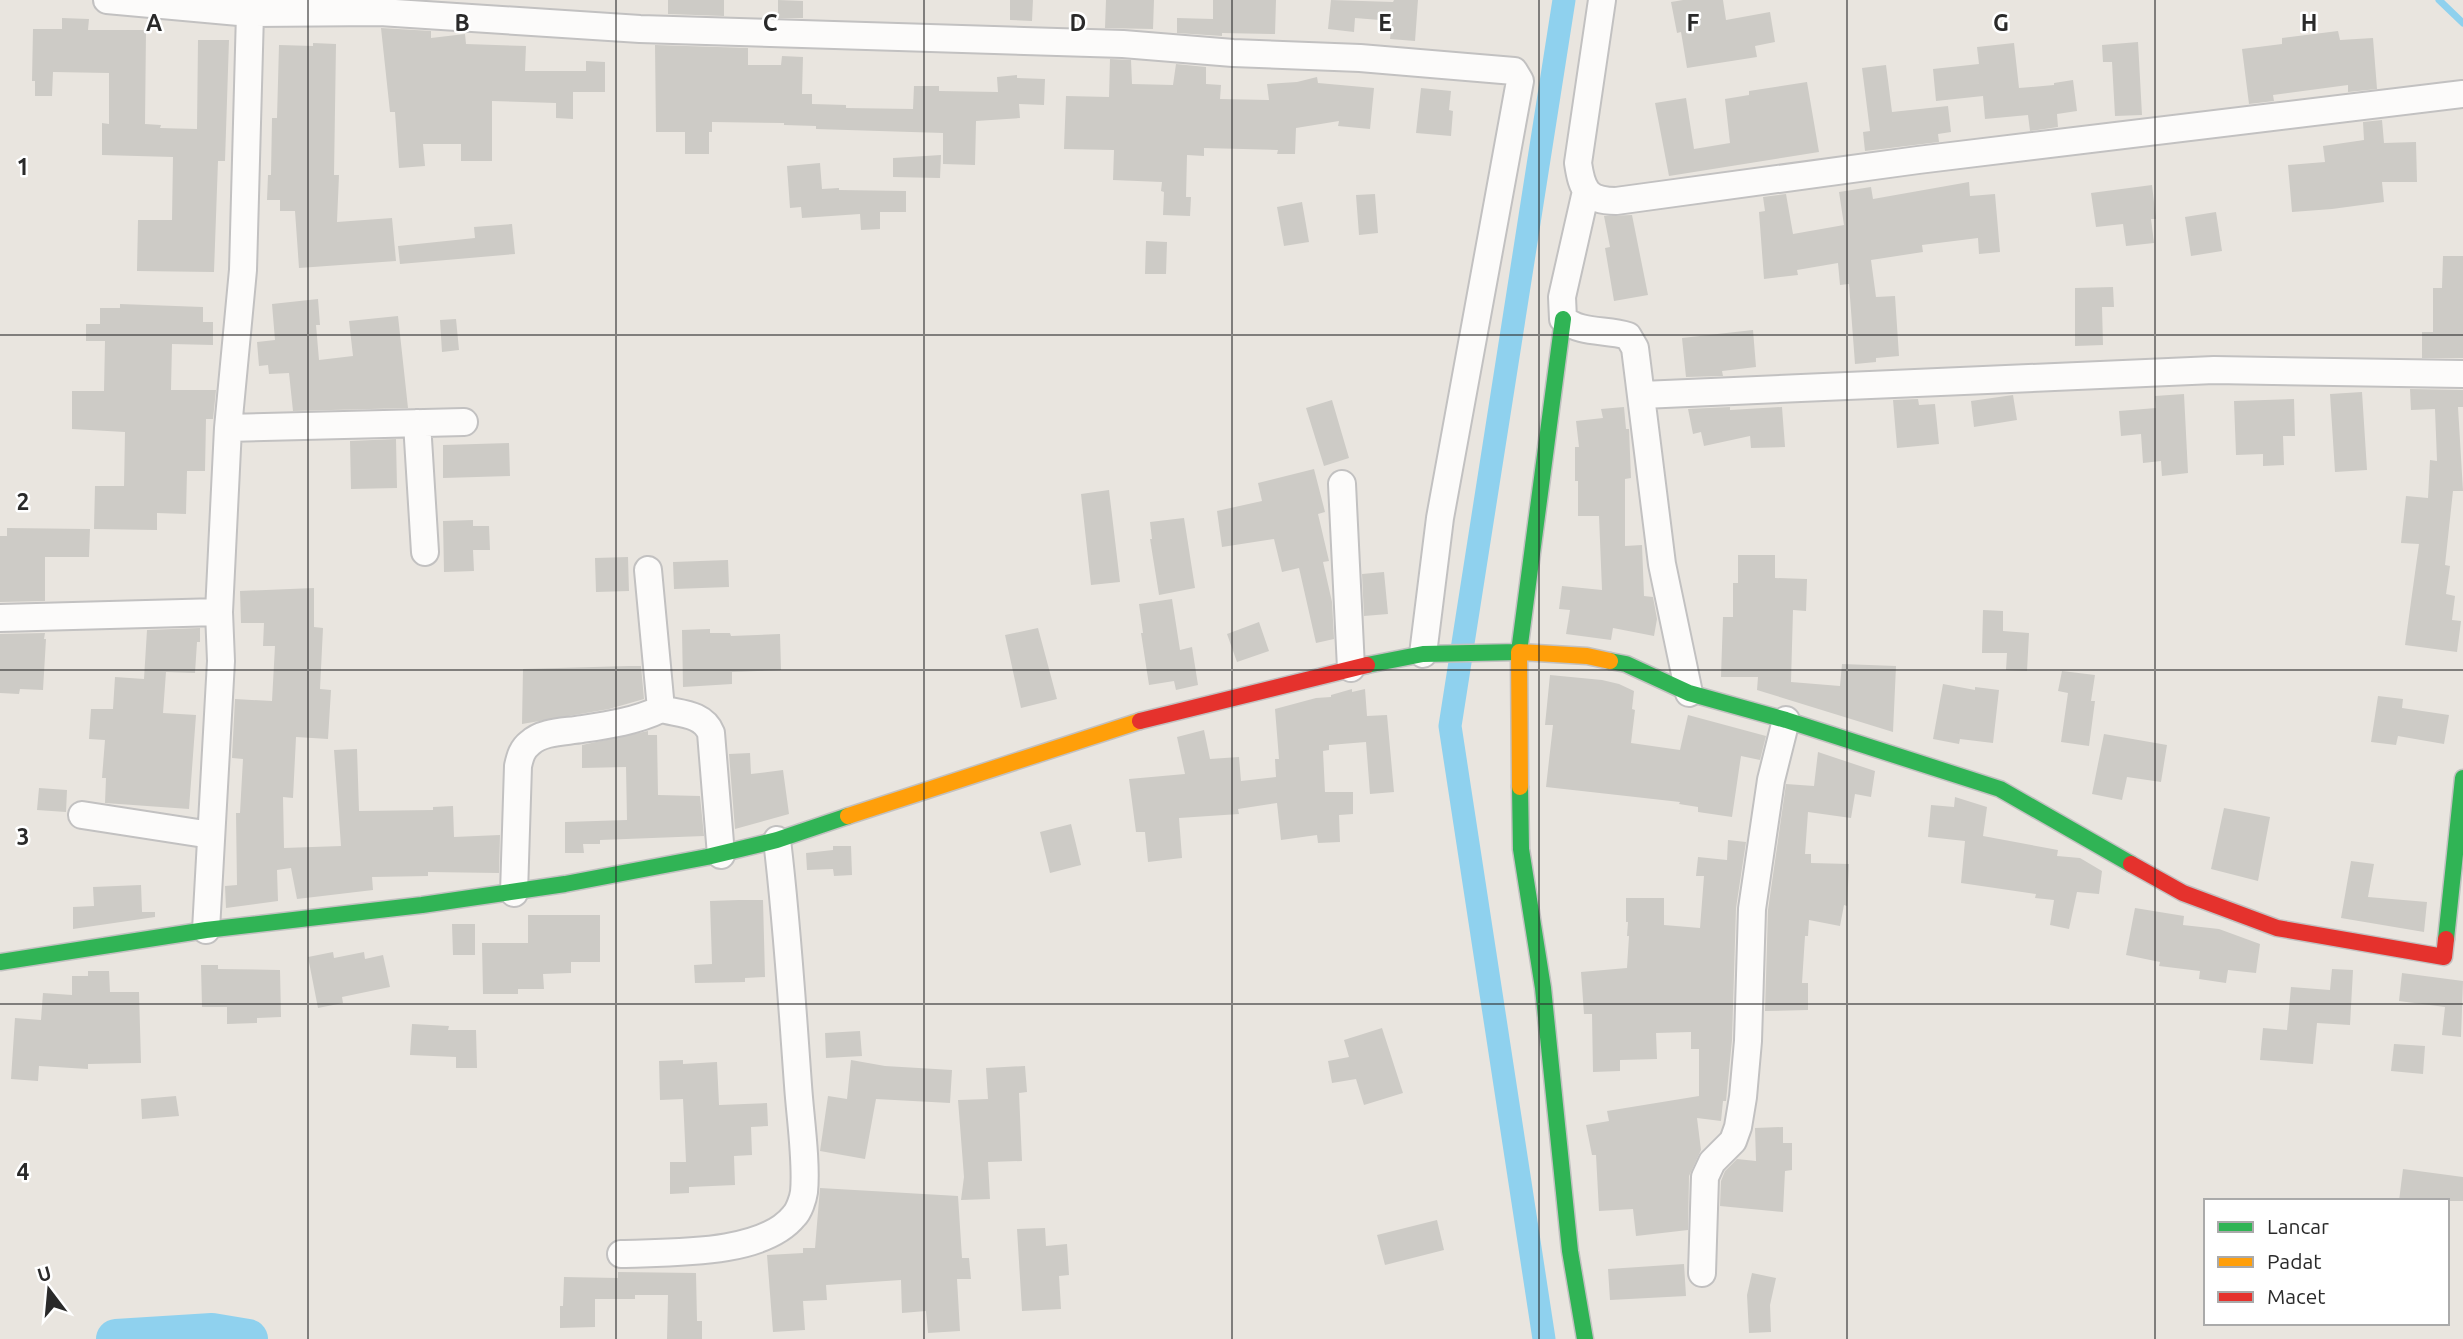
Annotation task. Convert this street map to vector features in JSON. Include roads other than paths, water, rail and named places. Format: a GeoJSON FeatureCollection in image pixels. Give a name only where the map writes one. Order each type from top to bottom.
{"type":"FeatureCollection","features":[{"type":"Feature","properties":{"kind":"street"},"geometry":{"type":"LineString","coordinates":[[107,0],[250,13],[381,6],[640,29],[1123,44],[1233,53],[1360,58],[1514,71],[1520,81],[1440,519],[1433,654]]}},
{"type":"Feature","properties":{"kind":"street"},"geometry":{"type":"LineString","coordinates":[[1602,0],[1578,163],[1581,182],[1586,191],[1601,201],[2463,94]]}},
{"type":"Feature","properties":{"kind":"street"},"geometry":{"type":"LineString","coordinates":[[205,930],[220,661],[219,612],[228,428],[243,270],[250,13]]}},
{"type":"Feature","properties":{"kind":"street"},"geometry":{"type":"LineString","coordinates":[[1585,1339],[1570,1251],[1544,988],[1521,849],[1519,652],[1563,319],[1562,297],[1586,191]]}},
{"type":"Feature","properties":{"kind":"street"},"geometry":{"type":"LineString","coordinates":[[1563,319],[1574,328],[1628,336],[1635,348],[1662,564],[1689,694]]}},
{"type":"Feature","properties":{"kind":"street"},"geometry":{"type":"LineString","coordinates":[[1642,395],[2214,370],[2463,374]]}},
{"type":"Feature","properties":{"kind":"street"},"geometry":{"type":"LineString","coordinates":[[228,428],[464,422]]}},
{"type":"Feature","properties":{"kind":"street"},"geometry":{"type":"LineString","coordinates":[[417,423],[425,552]]}},
{"type":"Feature","properties":{"kind":"street"},"geometry":{"type":"LineString","coordinates":[[1342,484],[1351,667]]}},
{"type":"Feature","properties":{"kind":"street"},"geometry":{"type":"LineString","coordinates":[[648,570],[661,709]]}},
{"type":"Feature","properties":{"kind":"street"},"geometry":{"type":"LineString","coordinates":[[0,618],[219,612]]}},
{"type":"Feature","properties":{"kind":"street"},"geometry":{"type":"LineString","coordinates":[[0,962],[205,930],[514,893],[721,855],[777,840],[1131,723],[1351,667],[1433,654],[1519,652],[1587,656],[1626,664],[1689,694],[1786,720],[2000,789],[2183,893],[2266,924],[2326,938],[2453,959],[2463,778]]}},
{"type":"Feature","properties":{"kind":"street"},"geometry":{"type":"LineString","coordinates":[[514,893],[518,766],[527,744],[545,735],[622,722],[661,709],[700,718],[711,733],[721,855]]}},
{"type":"Feature","properties":{"kind":"street"},"geometry":{"type":"LineString","coordinates":[[1702,1273],[1705,1177],[1712,1162],[1733,1141],[1743,1097],[1748,1041],[1752,909],[1771,780],[1786,720]]}},
{"type":"Feature","properties":{"kind":"street"},"geometry":{"type":"LineString","coordinates":[[82,816],[211,835]]}},
{"type":"Feature","properties":{"kind":"street"},"geometry":{"type":"LineString","coordinates":[[621,1254],[720,1249],[759,1239],[782,1228],[796,1215],[804,1193],[802,1152],[786,916],[777,840]]}},
{"type":"Feature","properties":{"kind":"waterway"},"geometry":{"type":"LineString","coordinates":[[1544,1339],[1450,726],[1564,0]]}},
{"type":"Feature","properties":{"kind":"waterway"},"geometry":{"type":"LineString","coordinates":[[2439,0],[2463,23]]}},
{"type":"Feature","properties":{"kind":"waterway"},"geometry":{"type":"LineString","coordinates":[[116,1339],[212,1333],[248,1339]]}}]}
